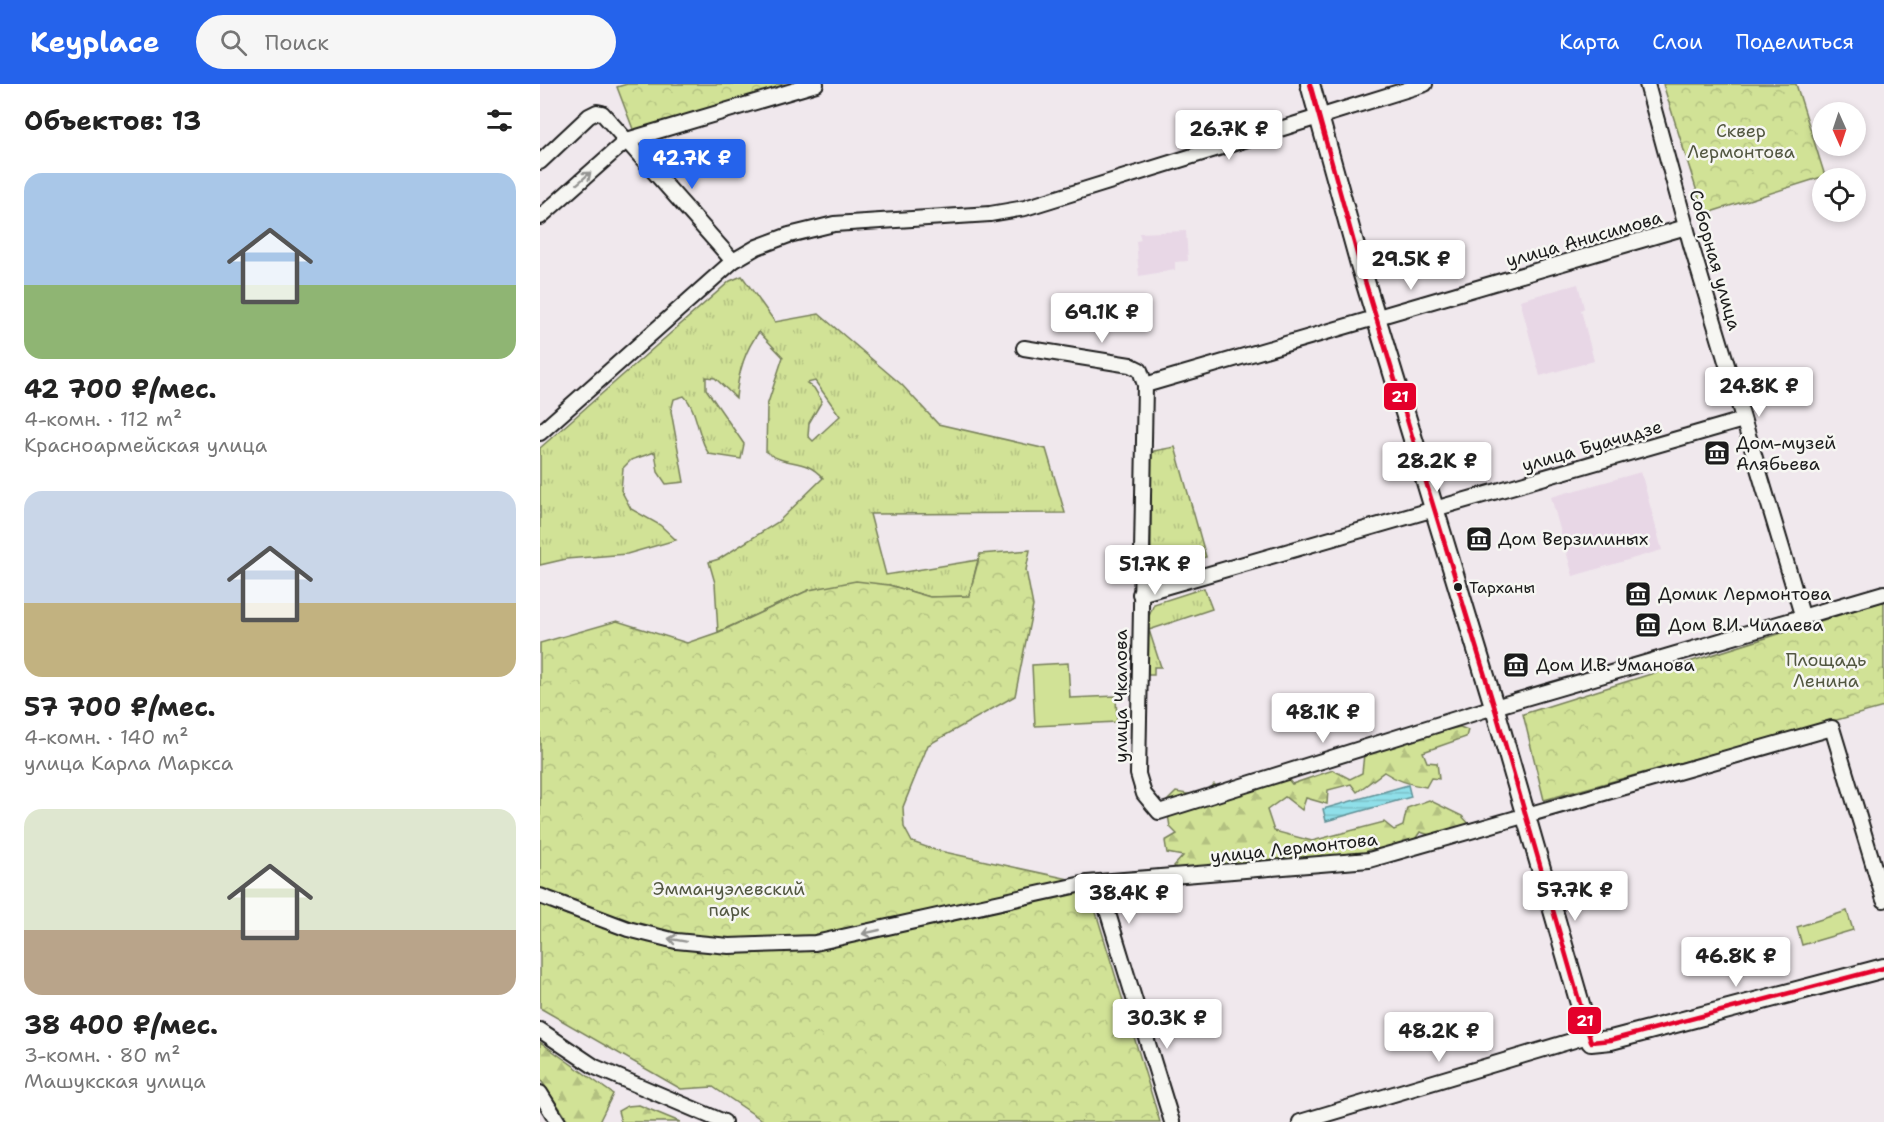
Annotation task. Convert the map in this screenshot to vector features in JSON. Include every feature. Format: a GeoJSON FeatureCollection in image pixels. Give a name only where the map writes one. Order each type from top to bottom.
{"type":"FeatureCollection","features":[{"type":"Feature","properties":{"kind":"street"},"geometry":{"type":"LineString","coordinates":[[540,217],[627,140],[816,84]]}},
{"type":"Feature","properties":{"kind":"street"},"geometry":{"type":"LineString","coordinates":[[1310,84],[1376,318],[1593,1040]]}},
{"type":"Feature","properties":{"kind":"street"},"geometry":{"type":"LineString","coordinates":[[540,433],[733,261],[757,247],[789,235],[834,224],[990,214],[1025,208],[1425,84]]}},
{"type":"Feature","properties":{"kind":"street","name":"Соборная улица"},"geometry":{"type":"LineString","coordinates":[[1647,84],[1686,227],[1803,618]]}},
{"type":"Feature","properties":{"kind":"street"},"geometry":{"type":"LineString","coordinates":[[540,162],[587,117],[597,112],[605,115],[733,261]]}},
{"type":"Feature","properties":{"kind":"street","name":"улица Анисимова"},"geometry":{"type":"LineString","coordinates":[[1145,385],[1686,227]]}},
{"type":"Feature","properties":{"kind":"street"},"geometry":{"type":"LineString","coordinates":[[1024,348],[1130,365],[1140,370],[1145,385]]}},
{"type":"Feature","properties":{"kind":"street","name":"улица Чкалова"},"geometry":{"type":"LineString","coordinates":[[1145,385],[1138,774],[1144,794],[1159,812],[1495,709]]}},
{"type":"Feature","properties":{"kind":"street","name":"улица Буачидзе"},"geometry":{"type":"LineString","coordinates":[[1140,594],[1743,420]]}},
{"type":"Feature","properties":{"kind":"street"},"geometry":{"type":"LineString","coordinates":[[1495,709],[1884,593]]}},
{"type":"Feature","properties":{"kind":"street","name":"улица Лермонтова"},"geometry":{"type":"LineString","coordinates":[[540,896],[628,929],[676,941],[729,946],[815,943],[1087,883],[1099,884],[1370,860],[1832,728],[1884,900]]}},
{"type":"Feature","properties":{"kind":"street"},"geometry":{"type":"LineString","coordinates":[[1099,884],[1172,1122]]}},
{"type":"Feature","properties":{"kind":"street"},"geometry":{"type":"LineString","coordinates":[[1300,1122],[1593,1040],[1884,968]]}},
{"type":"Feature","properties":{"kind":"street"},"geometry":{"type":"LineString","coordinates":[[540,1030],[595,1066],[724,1122]]}},
{"type":"Feature","properties":{"kind":"street"},"geometry":{"type":"LineString","coordinates":[[540,1093],[558,1122]]}},
{"type":"Feature","properties":{"kind":"shaded area"},"geometry":{"type":"Polygon","coordinates":[[[1186,231],[1188,261],[1175,262],[1175,270],[1139,276],[1136,241],[1141,240],[1139,233],[1186,231]]]}},
{"type":"Feature","properties":{"kind":"shaded area"},"geometry":{"type":"Polygon","coordinates":[[[1578,284],[1584,308],[1581,310],[1594,361],[1540,376],[1520,300],[1578,284]]]}},
{"type":"Feature","properties":{"kind":"shaded area"},"geometry":{"type":"Polygon","coordinates":[[[1641,472],[1662,550],[1573,576],[1551,497],[1641,472]]]}},
{"type":"Feature","properties":{"kind":"green space"},"geometry":{"type":"Polygon","coordinates":[[[627,84],[815,84],[636,137],[617,87],[627,84]]]}},
{"type":"Feature","properties":{"kind":"green space","name":"Сквер Лермонтова"},"geometry":{"type":"Polygon","coordinates":[[[1663,84],[1796,84],[1812,135],[1812,156],[1819,156],[1822,168],[1812,168],[1812,180],[1704,214],[1663,84]]]}},
{"type":"Feature","properties":{"kind":"green space"},"geometry":{"type":"Polygon","coordinates":[[[742,276],[775,322],[819,314],[902,385],[938,424],[1046,449],[1065,513],[870,514],[886,575],[978,560],[969,596],[930,597],[889,585],[809,590],[718,632],[715,583],[709,562],[719,559],[778,522],[823,478],[809,467],[782,460],[766,452],[767,406],[783,357],[759,332],[749,347],[743,363],[736,398],[715,378],[706,377],[706,389],[744,444],[741,459],[709,454],[689,402],[684,396],[674,399],[671,411],[684,482],[666,484],[658,472],[655,452],[631,460],[623,468],[621,490],[631,509],[660,525],[676,540],[627,554],[566,559],[540,565],[540,448],[730,281],[742,276]],[[815,381],[807,383],[814,388],[822,401],[809,423],[808,436],[813,441],[840,416],[815,381]]]}},
{"type":"Feature","properties":{"kind":"green space"},"geometry":{"type":"Polygon","coordinates":[[[1175,447],[1206,557],[1151,570],[1151,455],[1154,451],[1175,447]]]}},
{"type":"Feature","properties":{"kind":"green space","name":"Эммануэлевский парк"},"geometry":{"type":"Polygon","coordinates":[[[1030,550],[1026,570],[1033,606],[1015,696],[928,745],[903,807],[904,827],[912,842],[935,850],[1087,883],[1160,1122],[765,1122],[713,1087],[681,1089],[540,1008],[540,643],[617,621],[687,643],[719,632],[809,590],[856,581],[889,585],[930,597],[969,596],[980,554],[1030,550]]]}},
{"type":"Feature","properties":{"kind":"green space"},"geometry":{"type":"Polygon","coordinates":[[[1204,588],[1212,609],[1149,630],[1161,667],[1154,667],[1154,675],[1148,675],[1149,616],[1154,604],[1204,588]]]}},
{"type":"Feature","properties":{"kind":"green space","name":"Площадь Ленина"},"geometry":{"type":"Polygon","coordinates":[[[1884,601],[1884,707],[1544,800],[1523,714],[1884,601]]]}},
{"type":"Feature","properties":{"kind":"green space"},"geometry":{"type":"Polygon","coordinates":[[[1068,663],[1070,698],[1116,696],[1117,722],[1035,726],[1032,665],[1068,663]]]}},
{"type":"Feature","properties":{"kind":"green space"},"geometry":{"type":"Polygon","coordinates":[[[1460,727],[1468,730],[1466,737],[1423,752],[1427,762],[1437,763],[1439,779],[1431,778],[1426,787],[1404,782],[1384,772],[1357,792],[1351,784],[1328,790],[1327,804],[1306,798],[1302,810],[1285,797],[1267,810],[1274,831],[1312,841],[1384,822],[1394,830],[1403,826],[1407,808],[1429,800],[1462,816],[1473,828],[1439,838],[1420,832],[1411,845],[1368,850],[1360,858],[1320,863],[1301,858],[1241,870],[1180,872],[1174,866],[1183,856],[1167,853],[1165,841],[1177,834],[1170,827],[1166,802],[1176,792],[1204,797],[1214,784],[1221,790],[1283,773],[1292,784],[1333,770],[1350,779],[1362,773],[1364,754],[1378,746],[1460,727]]]}},
{"type":"Feature","properties":{"kind":"green space"},"geometry":{"type":"Polygon","coordinates":[[[1847,911],[1853,930],[1802,945],[1797,927],[1847,911]]]}},
{"type":"Feature","properties":{"kind":"green space"},"geometry":{"type":"Polygon","coordinates":[[[540,1042],[613,1094],[599,1122],[569,1122],[540,1079],[540,1042]]]}},
{"type":"Feature","properties":{"kind":"green space"},"geometry":{"type":"Polygon","coordinates":[[[639,1105],[680,1122],[621,1122],[618,1111],[627,1106],[639,1105]]]}},
{"type":"Feature","properties":{"kind":"water"},"geometry":{"type":"Polygon","coordinates":[[[1408,785],[1411,797],[1326,821],[1323,809],[1408,785]]]}},
{"type":"Feature","properties":{"kind":"transit line","name":"21"},"geometry":{"type":"LineString","coordinates":[[1310,84],[1361,268],[1495,709],[1591,1042],[1611,1040],[1884,968]]}},
{"type":"Feature","properties":{"kind":"place","name":"Дом-музей Алябьева"},"geometry":{"type":"Point","coordinates":[1717,453]}},
{"type":"Feature","properties":{"kind":"place","name":"Дом Верзилиных"},"geometry":{"type":"Point","coordinates":[1479,539]}},
{"type":"Feature","properties":{"kind":"place","name":"Тарханы"},"geometry":{"type":"Point","coordinates":[1458,587]}},
{"type":"Feature","properties":{"kind":"place","name":"Домик Лермонтова"},"geometry":{"type":"Point","coordinates":[1638,594]}},
{"type":"Feature","properties":{"kind":"place","name":"Дом В.И. Чилаева"},"geometry":{"type":"Point","coordinates":[1648,625]}},
{"type":"Feature","properties":{"kind":"place","name":"Дом И.В. Уманова"},"geometry":{"type":"Point","coordinates":[1516,665]}}]}
